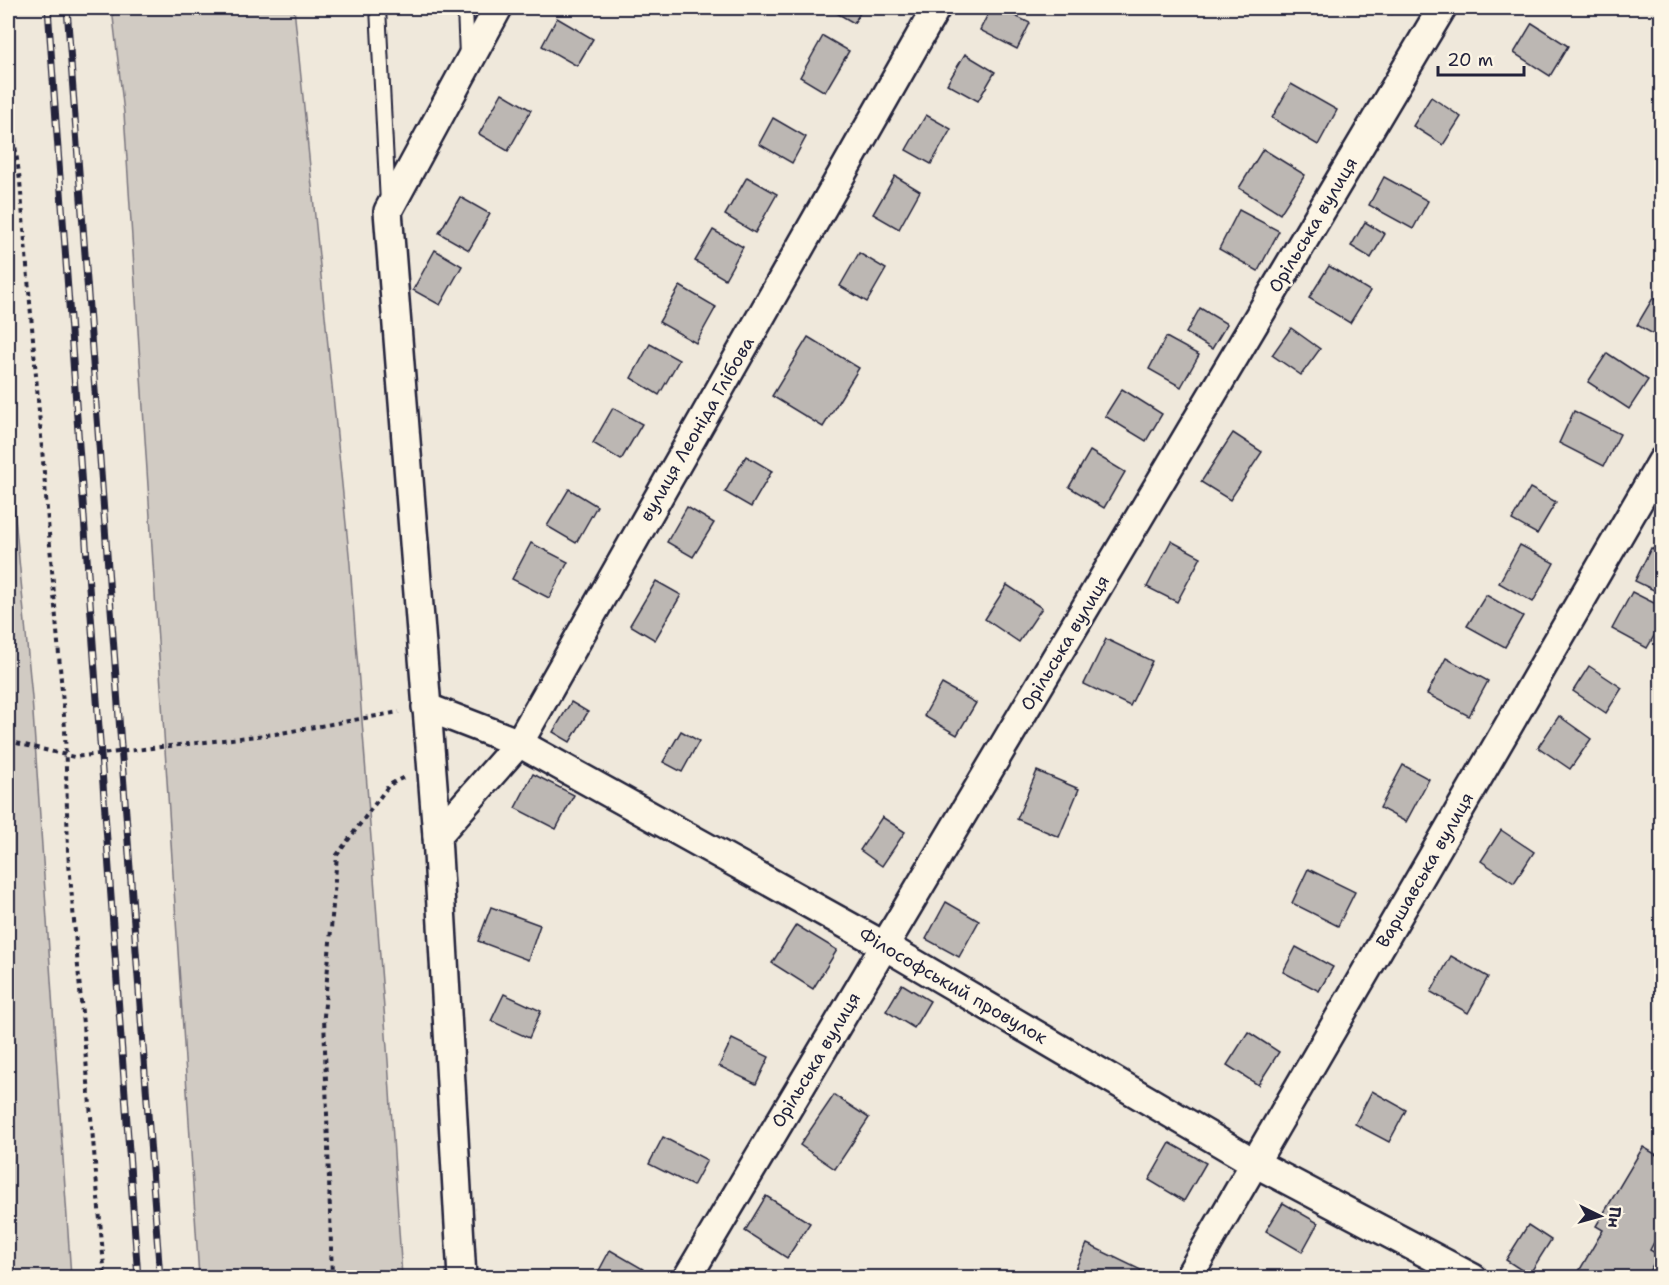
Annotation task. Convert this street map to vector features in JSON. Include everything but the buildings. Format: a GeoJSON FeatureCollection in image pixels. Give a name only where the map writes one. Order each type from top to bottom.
{"type":"FeatureCollection","features":[{"type":"Feature","properties":{"kind":"street"},"geometry":{"type":"LineString","coordinates":[[462,1278],[437,836],[388,211],[498,8]]}},
{"type":"Feature","properties":{"kind":"street","name":"вулиця Леоніда Глібова"},"geometry":{"type":"LineString","coordinates":[[437,836],[519,743],[936,8]]}},
{"type":"Feature","properties":{"kind":"street","name":"Орільська вулиця"},"geometry":{"type":"LineString","coordinates":[[687,1278],[1442,8]]}},
{"type":"Feature","properties":{"kind":"street","name":"Варшавська вулиця"},"geometry":{"type":"LineString","coordinates":[[1188,1278],[1662,461]]}},
{"type":"Feature","properties":{"kind":"street","name":"Філософський провулок"},"geometry":{"type":"LineString","coordinates":[[426,707],[519,743],[885,946],[1255,1163],[1473,1278]]}},
{"type":"Feature","properties":{"kind":"lane"},"geometry":{"type":"LineString","coordinates":[[378,8],[388,211]]}},
{"type":"Feature","properties":{"kind":"lane"},"geometry":{"type":"LineString","coordinates":[[465,8],[467,65]]}},
{"type":"Feature","properties":{"kind":"path"},"geometry":{"type":"LineString","coordinates":[[8,94],[20,181],[64,716],[68,852],[105,1278]]}},
{"type":"Feature","properties":{"kind":"path"},"geometry":{"type":"LineString","coordinates":[[8,741],[74,757],[275,734],[426,707]]}},
{"type":"Feature","properties":{"kind":"path"},"geometry":{"type":"LineString","coordinates":[[332,1278],[324,1016],[337,855],[389,785],[431,764]]}},
{"type":"Feature","properties":{"kind":"shaded area"},"geometry":{"type":"Polygon","coordinates":[[[112,8],[294,8],[350,564],[402,1277],[199,1277],[124,113],[112,8]]]}},
{"type":"Feature","properties":{"kind":"shaded area"},"geometry":{"type":"Polygon","coordinates":[[[8,442],[32,698],[71,1277],[8,1277],[8,442]]]}},
{"type":"Feature","properties":{"kind":"railway"},"geometry":{"type":"LineString","coordinates":[[48,8],[138,1278]]}},
{"type":"Feature","properties":{"kind":"railway"},"geometry":{"type":"LineString","coordinates":[[67,8],[160,1278]]}}]}
